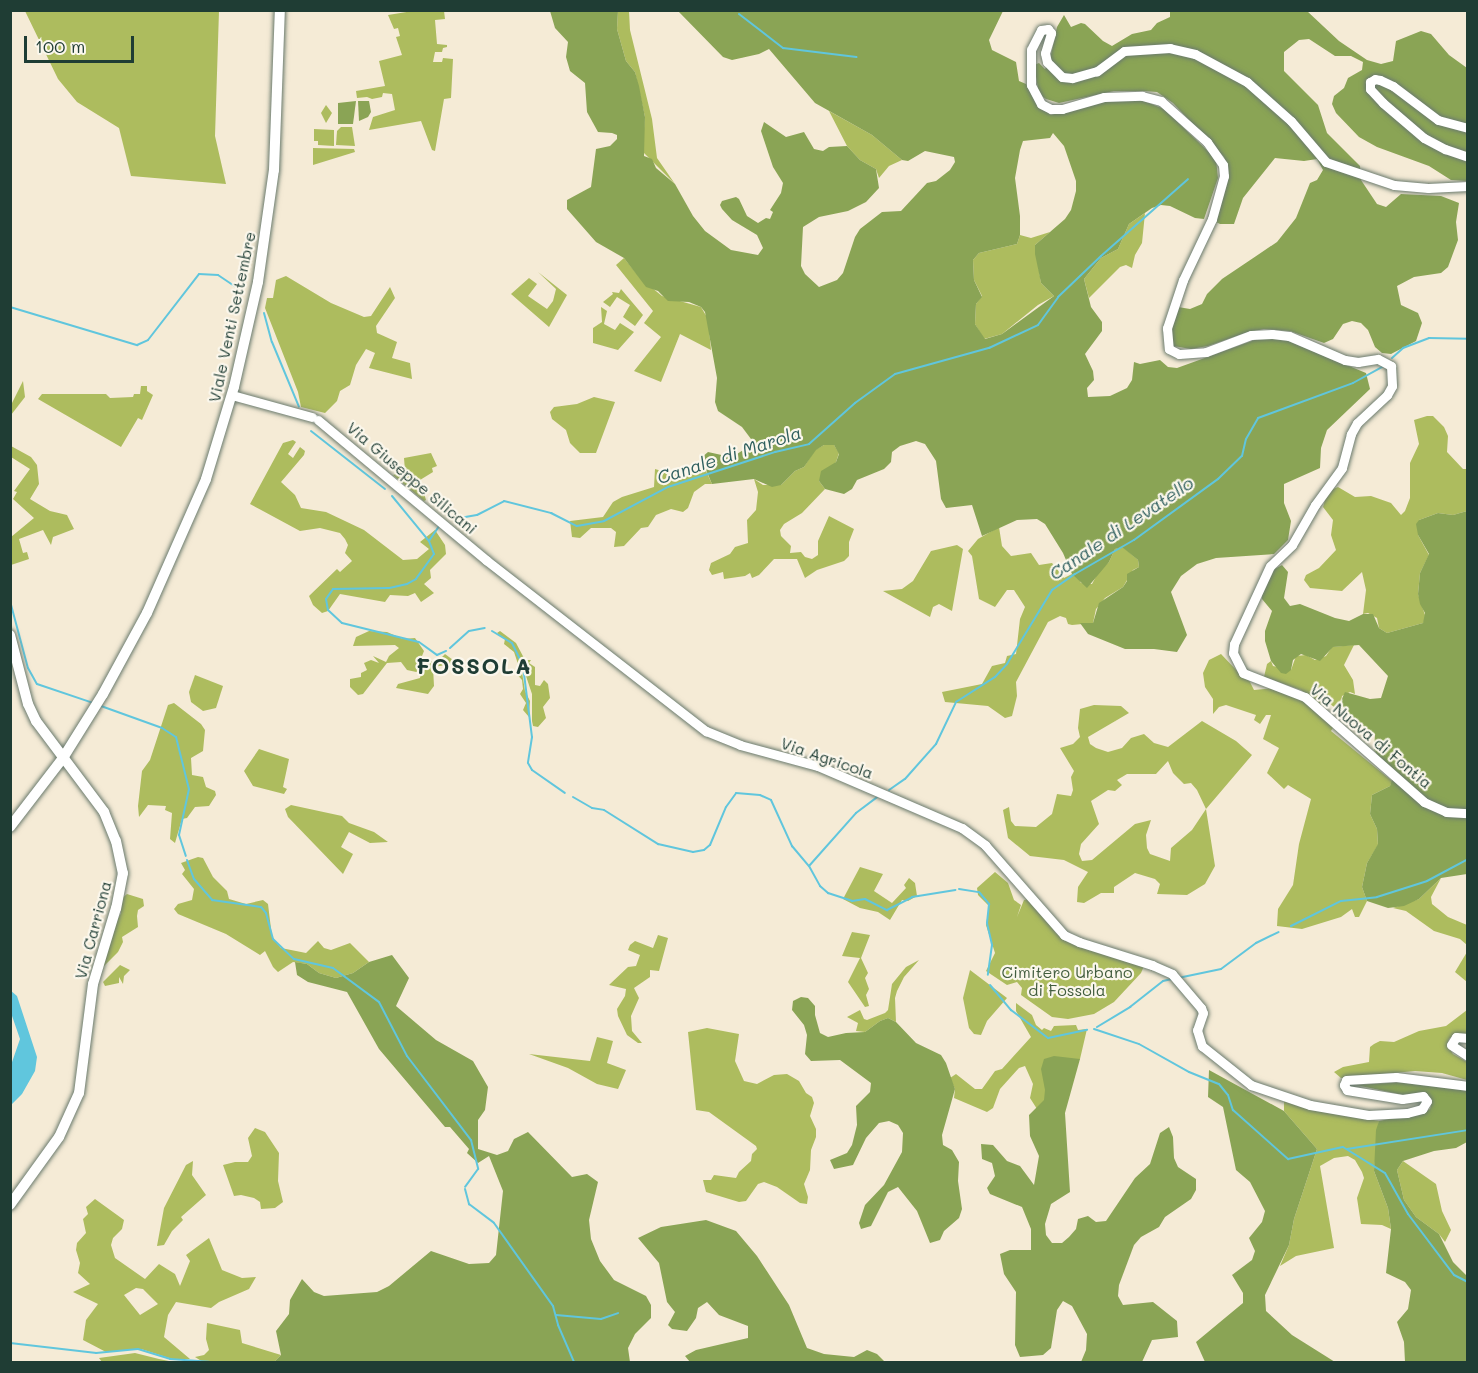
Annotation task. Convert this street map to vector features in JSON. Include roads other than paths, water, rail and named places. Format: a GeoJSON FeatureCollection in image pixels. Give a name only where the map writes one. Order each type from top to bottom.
{"type":"FeatureCollection","features":[{"type":"Feature","properties":{"kind":"main road","name":"Viale Venti Settembre"},"geometry":{"type":"LineString","coordinates":[[10,827],[63,758],[103,694],[137,633],[175,555],[206,479],[232,395],[258,282],[274,170],[280,10]]}},
{"type":"Feature","properties":{"kind":"main road","name":"Via Carriona"},"geometry":{"type":"LineString","coordinates":[[10,635],[28,704],[36,721],[104,812],[116,841],[123,882],[93,984],[79,1093],[59,1137],[10,1205]]}},
{"type":"Feature","properties":{"kind":"street","name":"Via Nuova di Fontia"},"geometry":{"type":"LineString","coordinates":[[1467,186],[1428,188],[1394,185],[1326,162],[1307,143],[1291,121],[1247,82],[1195,54],[1170,48],[1124,51],[1097,71],[1072,78],[1062,77],[1047,62],[1045,53],[1051,33],[1048,29],[1041,30],[1031,50],[1031,84],[1041,104],[1050,109],[1062,109],[1104,97],[1142,96],[1161,101],[1208,142],[1223,165],[1224,176],[1212,219],[1180,288],[1167,328],[1169,349],[1179,354],[1206,352],[1251,335],[1272,334],[1289,336],[1345,360],[1358,362],[1378,359],[1391,366],[1393,380],[1387,396],[1357,423],[1351,434],[1342,468],[1315,505],[1292,545],[1269,566],[1234,645],[1233,653],[1243,673],[1305,697],[1425,802],[1446,812],[1467,813]]}},
{"type":"Feature","properties":{"kind":"street"},"geometry":{"type":"LineString","coordinates":[[1467,128],[1438,120],[1393,86],[1380,80],[1370,82],[1370,89],[1383,103],[1424,138],[1444,149],[1467,157]]}},
{"type":"Feature","properties":{"kind":"street","name":"Via Giuseppe Silicani"},"geometry":{"type":"LineString","coordinates":[[232,395],[308,416],[486,560]]}},
{"type":"Feature","properties":{"kind":"street","name":"Via Agricola"},"geometry":{"type":"LineString","coordinates":[[486,560],[706,731],[740,745],[818,766],[962,828],[985,845],[1064,934],[1079,942],[1172,974],[1201,1008],[1203,1013],[1197,1030],[1203,1046],[1251,1086],[1310,1106],[1368,1115],[1407,1113],[1422,1109],[1427,1101],[1423,1096],[1402,1099],[1347,1090],[1344,1085],[1346,1080],[1396,1077],[1467,1086]]}},
{"type":"Feature","properties":{"kind":"street"},"geometry":{"type":"LineString","coordinates":[[1467,1038],[1456,1037],[1451,1045],[1467,1056]]}},
{"type":"Feature","properties":{"kind":"water"},"geometry":{"type":"Polygon","coordinates":[[[10,990],[17,996],[37,1057],[35,1071],[22,1094],[11,1105],[11,1065],[20,1039],[11,1013],[10,990]]]}},
{"type":"Feature","properties":{"kind":"waterway"},"geometry":{"type":"LineString","coordinates":[[739,14],[783,48],[856,57]]}},
{"type":"Feature","properties":{"kind":"waterway","name":"Canale di Marola"},"geometry":{"type":"LineString","coordinates":[[454,519],[477,515],[504,501],[551,513],[577,526],[604,521],[668,487],[775,452],[809,444],[855,403],[895,374],[989,348],[1038,325],[1058,297],[1188,179]]}},
{"type":"Feature","properties":{"kind":"waterway"},"geometry":{"type":"LineString","coordinates":[[10,307],[137,345],[148,340],[199,274],[218,275],[243,292]]}},
{"type":"Feature","properties":{"kind":"waterway"},"geometry":{"type":"LineString","coordinates":[[264,313],[272,342],[299,407]]}},
{"type":"Feature","properties":{"kind":"waterway","name":"Canale di Levatello"},"geometry":{"type":"LineString","coordinates":[[1392,358],[1403,348],[1429,338],[1468,339]]}},
{"type":"Feature","properties":{"kind":"waterway","name":"Canale di Levatello"},"geometry":{"type":"LineString","coordinates":[[889,790],[905,779],[936,744],[956,702],[995,677],[1007,664],[1052,590],[1134,540],[1218,479],[1242,456],[1246,439],[1258,418],[1353,383],[1384,366]]}},
{"type":"Feature","properties":{"kind":"waterway"},"geometry":{"type":"LineString","coordinates":[[311,431],[385,489]]}},
{"type":"Feature","properties":{"kind":"waterway"},"geometry":{"type":"LineString","coordinates":[[392,496],[429,541],[434,554],[416,579],[407,584],[389,588],[333,589],[326,599],[328,610],[342,623],[419,642],[437,655],[446,651]]}},
{"type":"Feature","properties":{"kind":"waterway","name":"Canale di Marola"},"geometry":{"type":"LineString","coordinates":[[429,541],[439,526]]}},
{"type":"Feature","properties":{"kind":"waterway"},"geometry":{"type":"LineString","coordinates":[[10,601],[28,668],[37,684],[93,703]]}},
{"type":"Feature","properties":{"kind":"waterway"},"geometry":{"type":"LineString","coordinates":[[450,648],[469,631],[485,628]]}},
{"type":"Feature","properties":{"kind":"waterway"},"geometry":{"type":"LineString","coordinates":[[492,631],[512,643],[523,666],[532,737],[528,763],[532,770],[565,793]]}},
{"type":"Feature","properties":{"kind":"waterway"},"geometry":{"type":"LineString","coordinates":[[101,706],[162,728],[176,737],[189,789],[179,835],[186,856]]}},
{"type":"Feature","properties":{"kind":"waterway"},"geometry":{"type":"LineString","coordinates":[[573,797],[592,808],[604,810],[658,844],[693,852],[704,850],[710,845],[726,807],[736,793],[760,795],[771,800],[792,846],[809,866],[820,886],[828,893],[852,901],[865,899],[887,910],[912,897],[955,890]]}},
{"type":"Feature","properties":{"kind":"waterway","name":"Canale di Levatello"},"geometry":{"type":"LineString","coordinates":[[809,866],[856,813],[877,797]]}},
{"type":"Feature","properties":{"kind":"waterway"},"geometry":{"type":"LineString","coordinates":[[1291,926],[1341,901],[1377,897],[1427,881],[1468,859]]}},
{"type":"Feature","properties":{"kind":"waterway"},"geometry":{"type":"LineString","coordinates":[[187,860],[194,879],[212,900],[261,907],[266,913],[273,939],[294,959],[333,968],[379,1002],[407,1056],[471,1140],[478,1169],[465,1187]]}},
{"type":"Feature","properties":{"kind":"waterway"},"geometry":{"type":"LineString","coordinates":[[959,889],[979,892],[989,904],[987,923],[992,945],[988,975]]}},
{"type":"Feature","properties":{"kind":"waterway"},"geometry":{"type":"LineString","coordinates":[[1178,978],[1221,969],[1256,943],[1279,932]]}},
{"type":"Feature","properties":{"kind":"waterway"},"geometry":{"type":"LineString","coordinates":[[1097,1027],[1130,1007],[1163,981],[1172,979]]}},
{"type":"Feature","properties":{"kind":"waterway"},"geometry":{"type":"LineString","coordinates":[[990,985],[1011,1010],[1048,1038],[1087,1030]]}},
{"type":"Feature","properties":{"kind":"waterway"},"geometry":{"type":"LineString","coordinates":[[1094,1029],[1139,1044],[1189,1072],[1219,1084],[1228,1095],[1233,1110],[1288,1159],[1343,1147],[1385,1173],[1408,1214],[1454,1275],[1468,1282]]}},
{"type":"Feature","properties":{"kind":"waterway"},"geometry":{"type":"LineString","coordinates":[[1347,1149],[1468,1130]]}},
{"type":"Feature","properties":{"kind":"waterway"},"geometry":{"type":"LineString","coordinates":[[465,1189],[469,1204],[494,1223],[553,1306],[558,1325],[574,1362]]}},
{"type":"Feature","properties":{"kind":"waterway"},"geometry":{"type":"LineString","coordinates":[[556,1315],[601,1319],[618,1313]]}},
{"type":"Feature","properties":{"kind":"waterway"},"geometry":{"type":"LineString","coordinates":[[10,1343],[96,1353],[138,1349],[170,1359],[209,1362]]}},
{"type":"Feature","properties":{"kind":"district","name":"FOSSOLA"},"geometry":{"type":"Point","coordinates":[474,666]}},
{"type":"Feature","properties":{"kind":"park label","name":"Cimitero Urbano di Fossola"},"geometry":{"type":"Point","coordinates":[1067,981]}}]}
